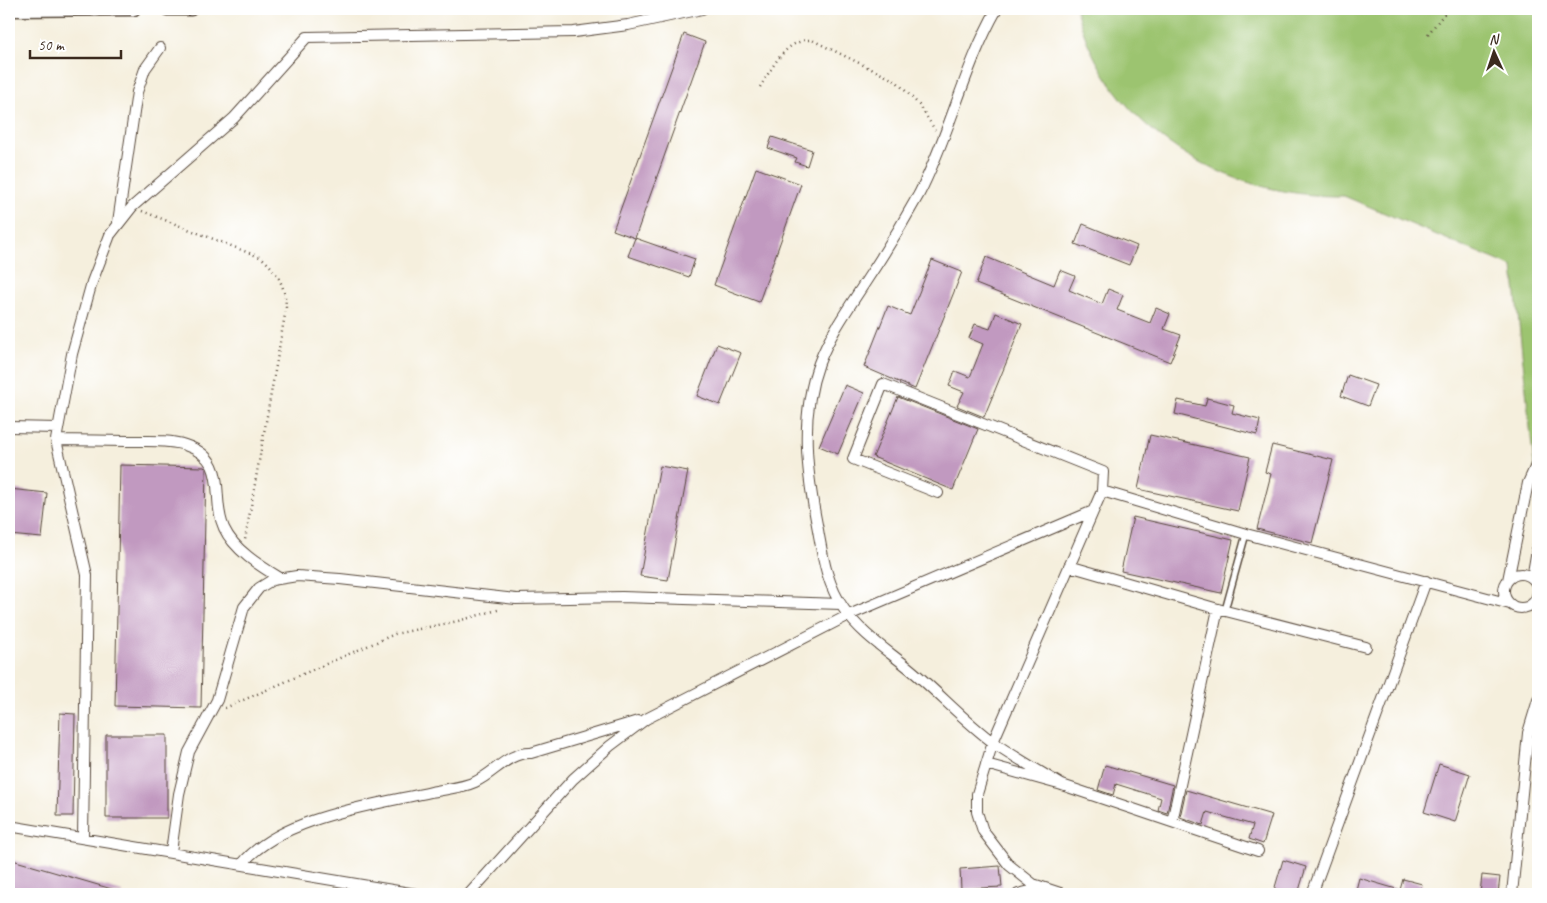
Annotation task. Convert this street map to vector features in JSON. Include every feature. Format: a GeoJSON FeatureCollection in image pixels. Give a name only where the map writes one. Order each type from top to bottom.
{"type":"FeatureCollection","features":[{"type":"Feature","properties":{"kind":"street"},"geometry":{"type":"LineString","coordinates":[[9,10],[134,9]]}},
{"type":"Feature","properties":{"kind":"street"},"geometry":{"type":"LineString","coordinates":[[167,9],[191,9]]}},
{"type":"Feature","properties":{"kind":"street"},"geometry":{"type":"LineString","coordinates":[[83,837],[87,576],[56,440],[66,381],[81,318],[105,247],[118,223],[132,207],[234,118],[307,37],[574,32],[628,25],[702,9]]}},
{"type":"Feature","properties":{"kind":"street"},"geometry":{"type":"LineString","coordinates":[[997,9],[982,36],[943,142],[907,216],[833,333],[813,382],[807,431],[810,486],[826,572],[841,604],[849,615],[863,631],[932,687],[993,742],[1062,785]]}},
{"type":"Feature","properties":{"kind":"street"},"geometry":{"type":"LineString","coordinates":[[118,223],[138,86],[149,61],[160,48]]}},
{"type":"Feature","properties":{"kind":"street"},"geometry":{"type":"LineString","coordinates":[[938,493],[853,459],[883,384],[1103,472],[1102,491],[993,742],[976,803],[981,826],[1009,865],[1025,878],[1042,888],[1062,894]]}},
{"type":"Feature","properties":{"kind":"street"},"geometry":{"type":"LineString","coordinates":[[9,427],[58,428]]}},
{"type":"Feature","properties":{"kind":"street"},"geometry":{"type":"LineString","coordinates":[[56,440],[168,441],[196,450],[211,464],[216,476],[220,514],[225,530],[243,552],[280,578]]}},
{"type":"Feature","properties":{"kind":"street"},"geometry":{"type":"LineString","coordinates":[[1510,604],[1504,595],[1528,484],[1538,461]]}},
{"type":"Feature","properties":{"kind":"street"},"geometry":{"type":"LineString","coordinates":[[1102,491],[1246,534],[1426,581],[1520,608],[1535,607],[1538,592],[1532,578],[1538,544]]}},
{"type":"Feature","properties":{"kind":"street"},"geometry":{"type":"LineString","coordinates":[[469,894],[573,779],[610,746],[646,719],[849,615],[1093,511]]}},
{"type":"Feature","properties":{"kind":"street"},"geometry":{"type":"LineString","coordinates":[[1069,566],[1222,610],[1366,647]]}},
{"type":"Feature","properties":{"kind":"street"},"geometry":{"type":"LineString","coordinates":[[1508,580],[1522,574],[1532,578]]}},
{"type":"Feature","properties":{"kind":"street"},"geometry":{"type":"LineString","coordinates":[[171,852],[175,813],[190,752],[222,686],[244,607],[259,588],[280,578],[297,576],[340,579],[516,599],[622,597],[841,604]]}},
{"type":"Feature","properties":{"kind":"street"},"geometry":{"type":"LineString","coordinates":[[1312,894],[1426,581]]}},
{"type":"Feature","properties":{"kind":"street"},"geometry":{"type":"LineString","coordinates":[[1172,822],[1222,610]]}},
{"type":"Feature","properties":{"kind":"street"},"geometry":{"type":"LineString","coordinates":[[1512,894],[1528,733],[1538,700]]}},
{"type":"Feature","properties":{"kind":"street"},"geometry":{"type":"LineString","coordinates":[[242,864],[259,846],[274,836],[290,830],[342,812],[474,783],[517,754],[531,753],[646,719]]}},
{"type":"Feature","properties":{"kind":"street"},"geometry":{"type":"LineString","coordinates":[[986,764],[1062,785],[1258,851]]}},
{"type":"Feature","properties":{"kind":"street"},"geometry":{"type":"LineString","coordinates":[[9,826],[416,894]]}},
{"type":"Feature","properties":{"kind":"street"},"geometry":{"type":"LineString","coordinates":[[1018,894],[1042,888]]}},
{"type":"Feature","properties":{"kind":"lane"},"geometry":{"type":"LineString","coordinates":[[1222,610],[1246,534]]}},
{"type":"Feature","properties":{"kind":"path"},"geometry":{"type":"LineString","coordinates":[[1428,34],[1448,9]]}},
{"type":"Feature","properties":{"kind":"path"},"geometry":{"type":"LineString","coordinates":[[760,86],[790,46],[806,40],[818,42],[896,81],[920,106],[943,142]]}},
{"type":"Feature","properties":{"kind":"path"},"geometry":{"type":"LineString","coordinates":[[132,207],[262,258],[276,273],[284,291],[286,309],[243,552]]}},
{"type":"Feature","properties":{"kind":"path"},"geometry":{"type":"LineString","coordinates":[[210,714],[395,634],[458,622],[509,607]]}},
{"type":"Feature","properties":{"kind":"green space"},"geometry":{"type":"Polygon","coordinates":[[[1076,9],[1538,9],[1538,503],[1513,267],[1344,196],[1299,194],[1256,185],[1215,170],[1177,149],[1143,122],[1114,90],[1092,52],[1076,9]]]}},
{"type":"Feature","properties":{"kind":"building"},"geometry":{"type":"Polygon","coordinates":[[[684,34],[705,42],[635,238],[613,230],[684,34]]]}},
{"type":"Feature","properties":{"kind":"building"},"geometry":{"type":"Polygon","coordinates":[[[772,137],[812,150],[807,166],[795,162],[797,158],[768,148],[772,137]]]}},
{"type":"Feature","properties":{"kind":"building"},"geometry":{"type":"Polygon","coordinates":[[[756,168],[801,184],[759,302],[714,285],[756,168]]]}},
{"type":"Feature","properties":{"kind":"building"},"geometry":{"type":"Polygon","coordinates":[[[1083,224],[1137,246],[1129,265],[1075,244],[1083,224]]]}},
{"type":"Feature","properties":{"kind":"building"},"geometry":{"type":"Polygon","coordinates":[[[635,238],[695,259],[689,277],[628,256],[635,238]]]}},
{"type":"Feature","properties":{"kind":"building"},"geometry":{"type":"Polygon","coordinates":[[[986,257],[1054,285],[1060,270],[1075,276],[1069,290],[1102,304],[1108,289],[1123,295],[1117,310],[1150,323],[1156,308],[1170,314],[1164,329],[1181,335],[1170,362],[976,284],[986,257]]]}},
{"type":"Feature","properties":{"kind":"building"},"geometry":{"type":"Polygon","coordinates":[[[932,260],[962,272],[915,389],[864,367],[888,306],[910,315],[932,260]]]}},
{"type":"Feature","properties":{"kind":"building"},"geometry":{"type":"Polygon","coordinates":[[[996,313],[1022,324],[984,417],[957,406],[964,392],[949,386],[955,371],[970,377],[983,344],[969,338],[975,324],[990,329],[996,313]]]}},
{"type":"Feature","properties":{"kind":"building"},"geometry":{"type":"Polygon","coordinates":[[[717,344],[741,353],[720,405],[697,396],[717,344]]]}},
{"type":"Feature","properties":{"kind":"building"},"geometry":{"type":"Polygon","coordinates":[[[1348,375],[1376,385],[1368,406],[1341,396],[1348,375]]]}},
{"type":"Feature","properties":{"kind":"building"},"geometry":{"type":"Polygon","coordinates":[[[845,385],[864,393],[838,454],[819,446],[845,385]]]}},
{"type":"Feature","properties":{"kind":"building"},"geometry":{"type":"Polygon","coordinates":[[[898,397],[978,429],[953,490],[873,457],[898,397]]]}},
{"type":"Feature","properties":{"kind":"building"},"geometry":{"type":"Polygon","coordinates":[[[1207,398],[1234,405],[1232,413],[1260,420],[1257,435],[1175,414],[1178,400],[1205,406],[1207,398]]]}},
{"type":"Feature","properties":{"kind":"building"},"geometry":{"type":"Polygon","coordinates":[[[1150,435],[1250,457],[1238,511],[1138,489],[1150,435]]]}},
{"type":"Feature","properties":{"kind":"building"},"geometry":{"type":"Polygon","coordinates":[[[1272,445],[1333,460],[1312,543],[1257,529],[1271,474],[1265,472],[1272,445]]]}},
{"type":"Feature","properties":{"kind":"building"},"geometry":{"type":"Polygon","coordinates":[[[120,465],[204,467],[206,469],[201,708],[115,706],[120,465]]]}},
{"type":"Feature","properties":{"kind":"building"},"geometry":{"type":"Polygon","coordinates":[[[660,466],[688,471],[668,580],[640,576],[660,466]]]}},
{"type":"Feature","properties":{"kind":"building"},"geometry":{"type":"Polygon","coordinates":[[[9,489],[47,493],[42,538],[9,535],[9,489]]]}},
{"type":"Feature","properties":{"kind":"building"},"geometry":{"type":"Polygon","coordinates":[[[1133,517],[1233,540],[1221,593],[1121,571],[1133,517]]]}},
{"type":"Feature","properties":{"kind":"building"},"geometry":{"type":"Polygon","coordinates":[[[60,713],[75,714],[73,816],[57,816],[60,713]]]}},
{"type":"Feature","properties":{"kind":"building"},"geometry":{"type":"Polygon","coordinates":[[[106,735],[167,735],[167,818],[106,818],[106,735]]]}},
{"type":"Feature","properties":{"kind":"building"},"geometry":{"type":"Polygon","coordinates":[[[1439,764],[1470,774],[1455,822],[1424,812],[1439,764]]]}},
{"type":"Feature","properties":{"kind":"building"},"geometry":{"type":"Polygon","coordinates":[[[1105,765],[1173,785],[1167,813],[1158,810],[1161,798],[1116,784],[1113,795],[1098,790],[1105,765]]]}},
{"type":"Feature","properties":{"kind":"building"},"geometry":{"type":"Polygon","coordinates":[[[1186,790],[1272,815],[1263,844],[1249,839],[1253,825],[1207,812],[1203,825],[1180,817],[1186,790]]]}},
{"type":"Feature","properties":{"kind":"building"},"geometry":{"type":"Polygon","coordinates":[[[9,859],[122,892],[122,894],[9,893],[9,859]]]}},
{"type":"Feature","properties":{"kind":"building"},"geometry":{"type":"Polygon","coordinates":[[[1283,860],[1306,867],[1298,894],[1273,894],[1283,860]]]}},
{"type":"Feature","properties":{"kind":"building"},"geometry":{"type":"Polygon","coordinates":[[[1000,866],[1002,887],[961,889],[960,869],[1000,866]]]}},
{"type":"Feature","properties":{"kind":"building"},"geometry":{"type":"Polygon","coordinates":[[[1482,875],[1500,877],[1498,894],[1480,894],[1482,875]]]}},
{"type":"Feature","properties":{"kind":"building"},"geometry":{"type":"Polygon","coordinates":[[[1359,878],[1400,890],[1403,879],[1422,884],[1419,894],[1355,894],[1359,878]]]}}]}
